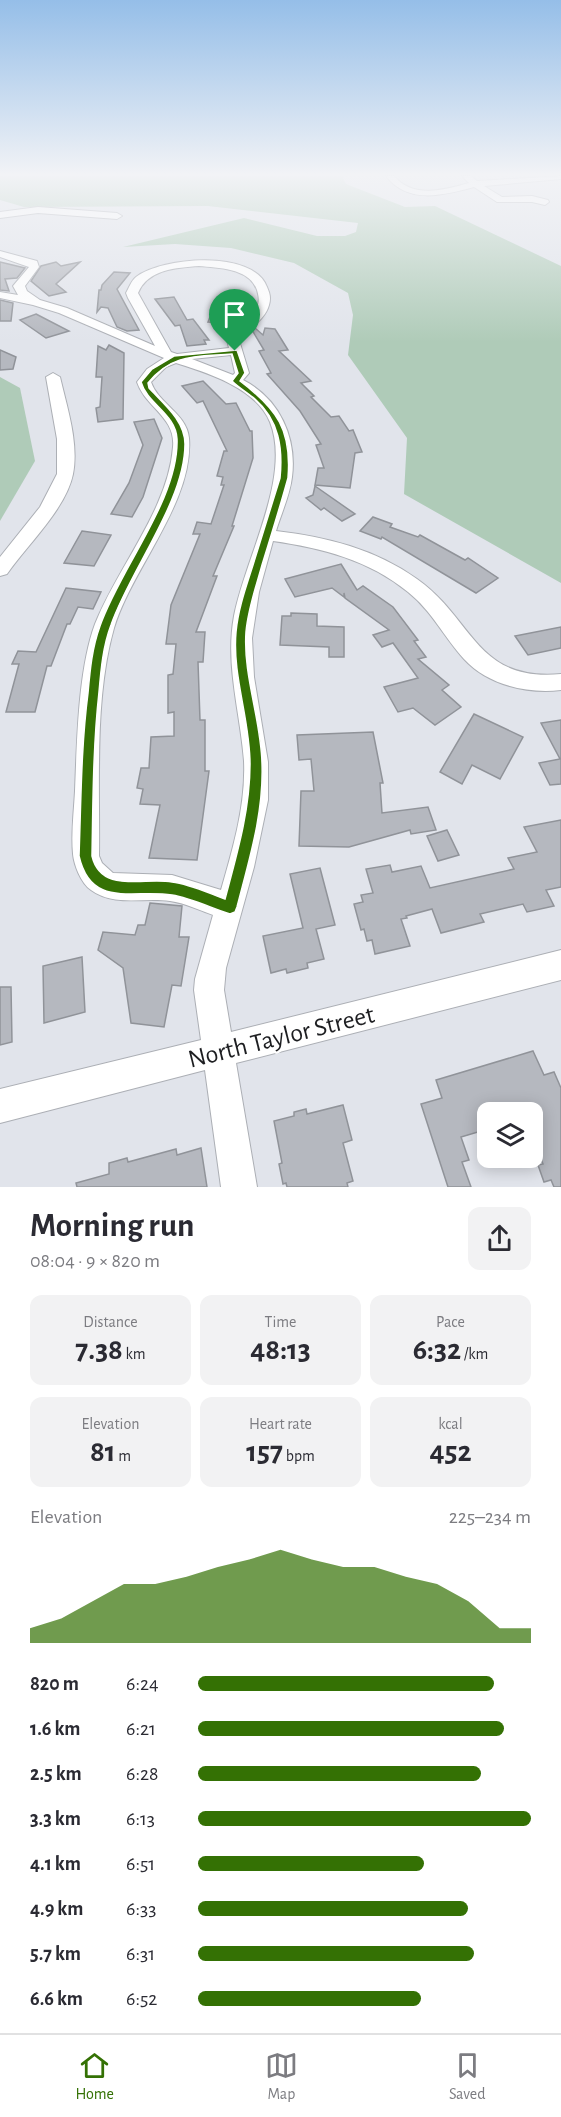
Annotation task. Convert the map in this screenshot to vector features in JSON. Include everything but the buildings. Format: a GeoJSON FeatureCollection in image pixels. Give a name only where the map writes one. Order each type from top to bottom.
{"type":"FeatureCollection","features":[{"type":"Feature","properties":{"kind":"street"},"geometry":{"type":"LineString","coordinates":[[0,254],[33,263],[33,267],[19,286],[22,293],[36,302]]}},
{"type":"Feature","properties":{"kind":"street"},"geometry":{"type":"LineString","coordinates":[[171,355],[133,298],[133,288],[141,277],[156,270],[200,263],[223,265],[242,270],[254,276],[263,285],[265,296],[263,307],[258,315],[233,340],[242,373],[236,381]]}},
{"type":"Feature","properties":{"kind":"street"},"geometry":{"type":"LineString","coordinates":[[0,295],[36,302],[65,312],[142,346],[224,374],[259,399],[273,416],[283,435],[286,455],[284,478],[245,608],[241,632],[241,659],[254,731],[255,798],[249,836],[230,907],[210,968],[209,990],[239,1187]]}},
{"type":"Feature","properties":{"kind":"street"},"geometry":{"type":"LineString","coordinates":[[230,907],[172,888],[119,888],[106,885],[88,868],[86,856],[89,730],[98,651],[105,625],[120,592],[176,482],[181,447],[181,435],[174,420],[146,388],[144,382],[171,355],[235,351]]}},
{"type":"Feature","properties":{"kind":"street"},"geometry":{"type":"LineString","coordinates":[[0,570],[55,496],[65,474],[61,416],[53,377]]}},
{"type":"Feature","properties":{"kind":"street"},"geometry":{"type":"LineString","coordinates":[[267,535],[327,544],[388,568],[423,594],[445,616],[473,655],[484,664],[522,681],[546,684],[561,682]]}},
{"type":"Feature","properties":{"kind":"street","name":"North Taylor Street"},"geometry":{"type":"LineString","coordinates":[[0,1106],[561,965]]}},
{"type":"Feature","properties":{"kind":"green space"},"geometry":{"type":"Polygon","coordinates":[[[188,231],[298,231],[317,236],[345,236],[356,232],[488,231],[561,266],[561,583],[404,494],[407,438],[348,355],[353,315],[348,293],[294,263],[231,248],[175,244],[123,247],[188,231]]]}},
{"type":"Feature","properties":{"kind":"green space"},"geometry":{"type":"Polygon","coordinates":[[[0,377],[20,388],[35,461],[0,521],[0,377]]]}},
{"type":"Feature","properties":{"kind":"route"},"geometry":{"type":"LineString","coordinates":[[235,351],[242,373],[236,381],[251,391],[273,416],[283,435],[286,455],[284,478],[245,608],[241,632],[241,659],[254,731],[255,798],[249,836],[230,907],[172,888],[119,888],[106,885],[88,868],[86,856],[89,730],[98,651],[105,625],[120,592],[176,482],[181,447],[181,435],[174,420],[146,388],[144,382],[154,370],[176,357],[235,351]]}}]}
